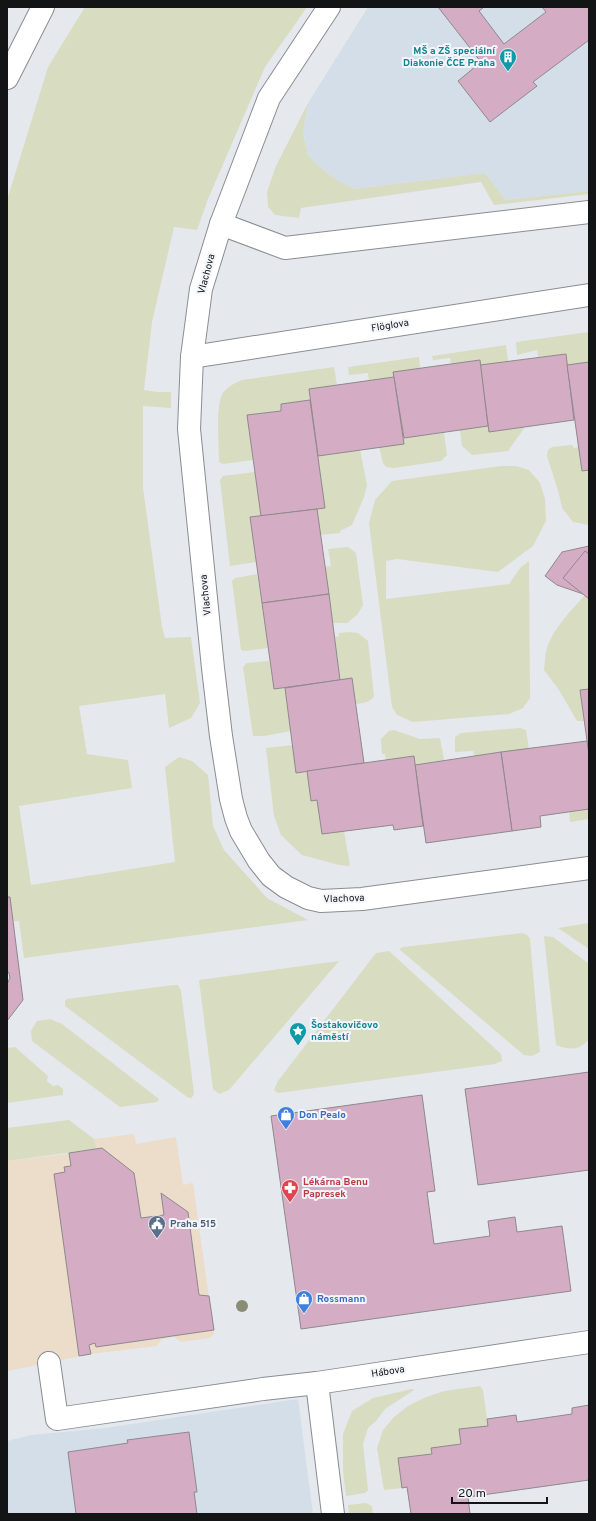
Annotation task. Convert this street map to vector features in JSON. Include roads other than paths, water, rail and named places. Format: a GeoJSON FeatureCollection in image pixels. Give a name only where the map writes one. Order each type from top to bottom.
{"type":"FeatureCollection","features":[{"type":"Feature","properties":{"kind":"street"},"geometry":{"type":"LineString","coordinates":[[7,78],[43,7]]}},
{"type":"Feature","properties":{"kind":"street","name":"Vlachova"},"geometry":{"type":"LineString","coordinates":[[329,7],[269,98],[221,224],[201,289],[192,357],[190,429],[212,660],[221,736],[231,799],[236,818],[241,831],[259,861],[271,876],[286,887],[308,898],[321,901],[362,900],[589,868]]}},
{"type":"Feature","properties":{"kind":"street"},"geometry":{"type":"LineString","coordinates":[[221,224],[285,248],[589,212]]}},
{"type":"Feature","properties":{"kind":"street","name":"Flöglova"},"geometry":{"type":"LineString","coordinates":[[192,357],[589,295]]}},
{"type":"Feature","properties":{"kind":"street","name":"Hábova"},"geometry":{"type":"LineString","coordinates":[[49,1363],[57,1419],[263,1389],[317,1383],[589,1342]]}},
{"type":"Feature","properties":{"kind":"street"},"geometry":{"type":"LineString","coordinates":[[317,1383],[333,1514]]}},
{"type":"Feature","properties":{"kind":"place","name":"MŠ a ZŠ speciální Diakonie ČCE Praha"},"geometry":{"type":"Point","coordinates":[508,72]}},
{"type":"Feature","properties":{"kind":"place","name":"Šostakovičovo náměstí"},"geometry":{"type":"Point","coordinates":[298,1046]}},
{"type":"Feature","properties":{"kind":"place","name":"Don Pealo"},"geometry":{"type":"Point","coordinates":[286,1130]}},
{"type":"Feature","properties":{"kind":"place","name":"Lékárna Benu Papresek"},"geometry":{"type":"Point","coordinates":[290,1203]}},
{"type":"Feature","properties":{"kind":"place","name":"Praha 515"},"geometry":{"type":"Point","coordinates":[157,1239]}},
{"type":"Feature","properties":{"kind":"place","name":"Rossmann"},"geometry":{"type":"Point","coordinates":[304,1314]}}]}
